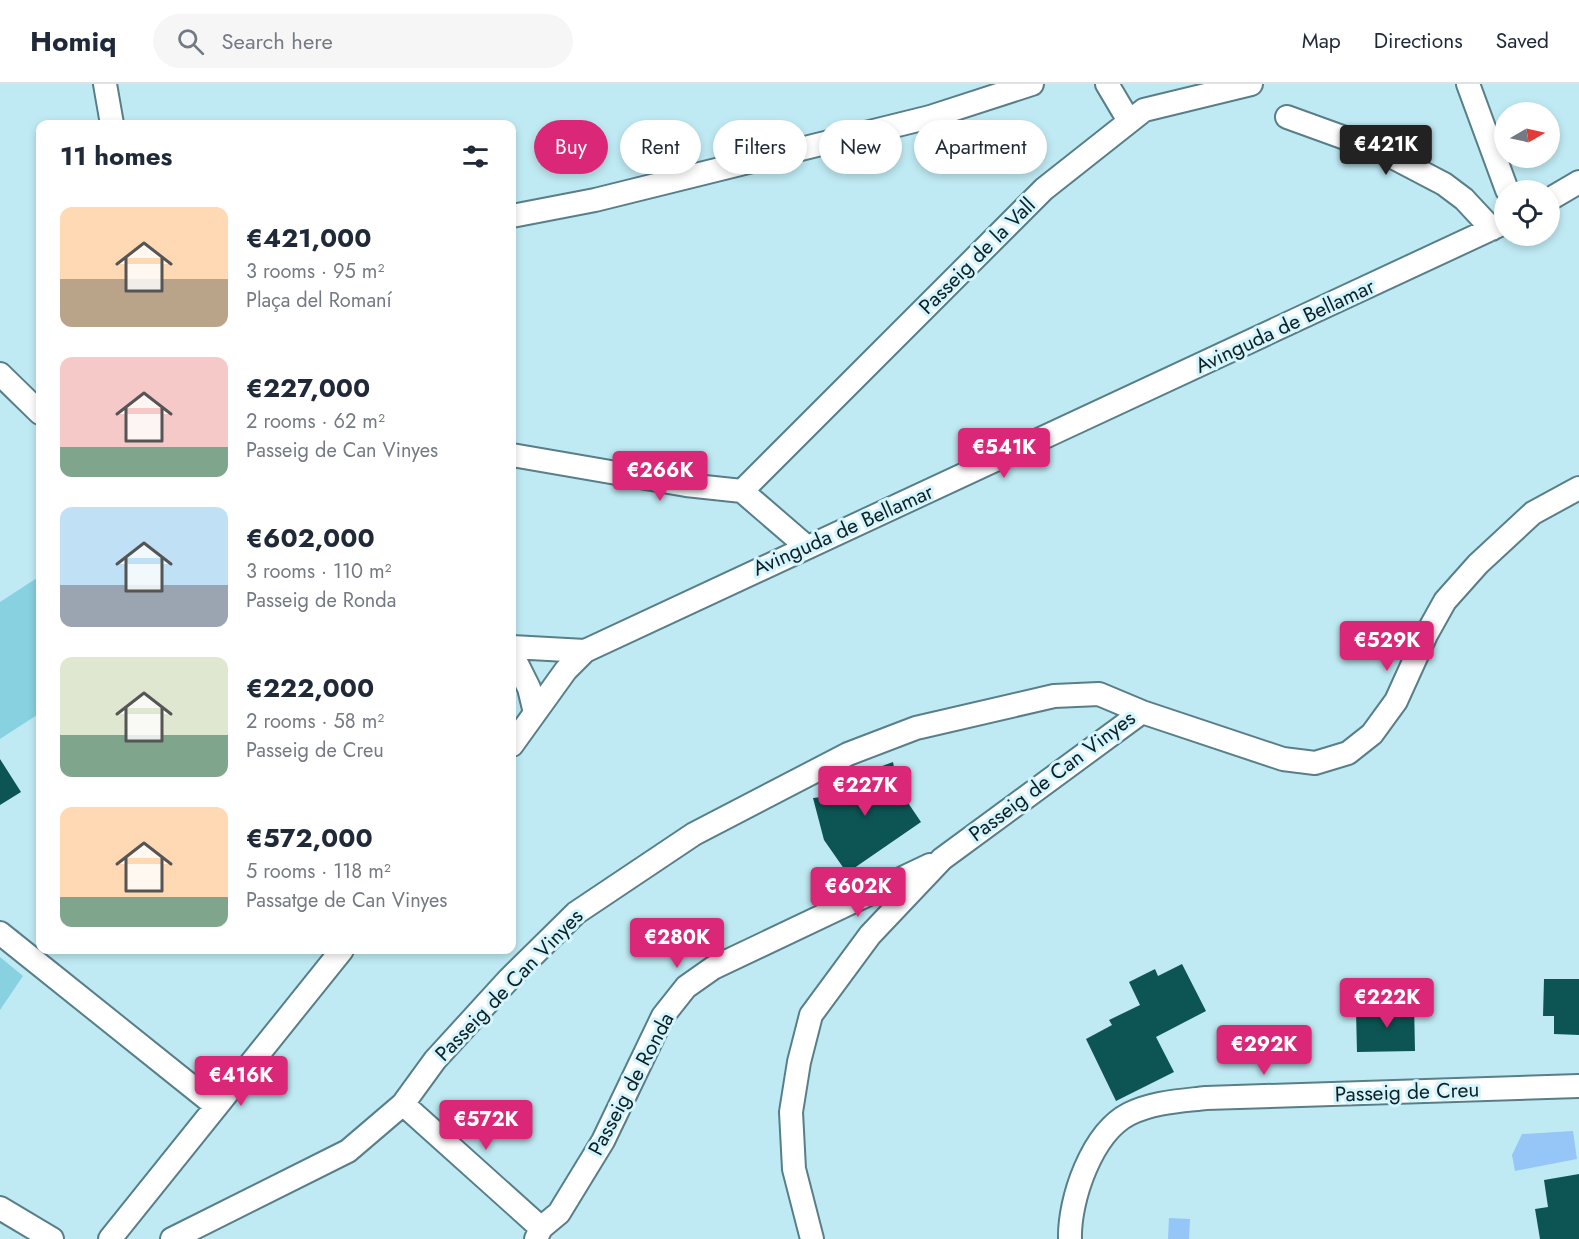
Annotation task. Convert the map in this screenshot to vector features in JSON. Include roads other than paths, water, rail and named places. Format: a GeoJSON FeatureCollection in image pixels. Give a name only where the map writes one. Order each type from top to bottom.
{"type":"FeatureCollection","features":[{"type":"Feature","properties":{"kind":"street"},"geometry":{"type":"LineString","coordinates":[[105,84],[111,120]]}},
{"type":"Feature","properties":{"kind":"street"},"geometry":{"type":"LineString","coordinates":[[516,215],[595,200],[930,117],[1032,84]]}},
{"type":"Feature","properties":{"kind":"street"},"geometry":{"type":"LineString","coordinates":[[1107,84],[1129,121]]}},
{"type":"Feature","properties":{"kind":"street","name":"Passeig de la Vall"},"geometry":{"type":"LineString","coordinates":[[742,491],[1044,189],[1129,121],[1144,110],[1251,84]]}},
{"type":"Feature","properties":{"kind":"street"},"geometry":{"type":"LineString","coordinates":[[1468,84],[1503,180]]}},
{"type":"Feature","properties":{"kind":"street"},"geometry":{"type":"LineString","coordinates":[[1287,117],[1382,151],[1444,184],[1494,223]]}},
{"type":"Feature","properties":{"kind":"street"},"geometry":{"type":"LineString","coordinates":[[1560,193],[1579,182]]}},
{"type":"Feature","properties":{"kind":"street","name":"Avinguda de Bellamar"},"geometry":{"type":"LineString","coordinates":[[516,739],[566,670],[585,651],[1494,228]]}},
{"type":"Feature","properties":{"kind":"street"},"geometry":{"type":"LineString","coordinates":[[0,374],[36,409]]}},
{"type":"Feature","properties":{"kind":"street"},"geometry":{"type":"LineString","coordinates":[[516,456],[686,486],[742,491],[807,547]]}},
{"type":"Feature","properties":{"kind":"street"},"geometry":{"type":"LineString","coordinates":[[1142,712],[1283,759],[1315,763],[1348,753],[1372,734],[1396,701],[1426,635],[1445,601],[1478,564],[1533,513],[1579,488]]}},
{"type":"Feature","properties":{"kind":"street"},"geometry":{"type":"LineString","coordinates":[[516,647],[585,651]]}},
{"type":"Feature","properties":{"kind":"street"},"geometry":{"type":"LineString","coordinates":[[516,662],[529,688],[535,713]]}},
{"type":"Feature","properties":{"kind":"street","name":"Passeig de Can Vinyes"},"geometry":{"type":"LineString","coordinates":[[172,1239],[348,1151],[403,1104],[435,1060],[509,979],[576,913],[694,834],[760,798],[848,754],[916,728],[1054,696],[1099,694],[1142,712]]}},
{"type":"Feature","properties":{"kind":"street","name":"Passeig de Can Vinyes"},"geometry":{"type":"LineString","coordinates":[[812,1239],[794,1169],[791,1112],[799,1062],[811,1016],[870,935],[942,860],[1142,712]]}},
{"type":"Feature","properties":{"kind":"street","name":"Passeig de Ronda"},"geometry":{"type":"LineString","coordinates":[[538,1233],[559,1213],[603,1141],[663,1016],[686,987],[713,968],[942,860]]}},
{"type":"Feature","properties":{"kind":"street"},"geometry":{"type":"LineString","coordinates":[[0,933],[216,1106]]}},
{"type":"Feature","properties":{"kind":"street"},"geometry":{"type":"LineString","coordinates":[[110,1239],[339,954]]}},
{"type":"Feature","properties":{"kind":"street","name":"Passeig de Creu"},"geometry":{"type":"LineString","coordinates":[[1070,1239],[1077,1192],[1091,1158],[1106,1132],[1128,1114],[1156,1104],[1206,1098],[1579,1086]]}},
{"type":"Feature","properties":{"kind":"street"},"geometry":{"type":"LineString","coordinates":[[403,1104],[538,1233]]}},
{"type":"Feature","properties":{"kind":"street"},"geometry":{"type":"LineString","coordinates":[[0,1208],[52,1239]]}}]}
